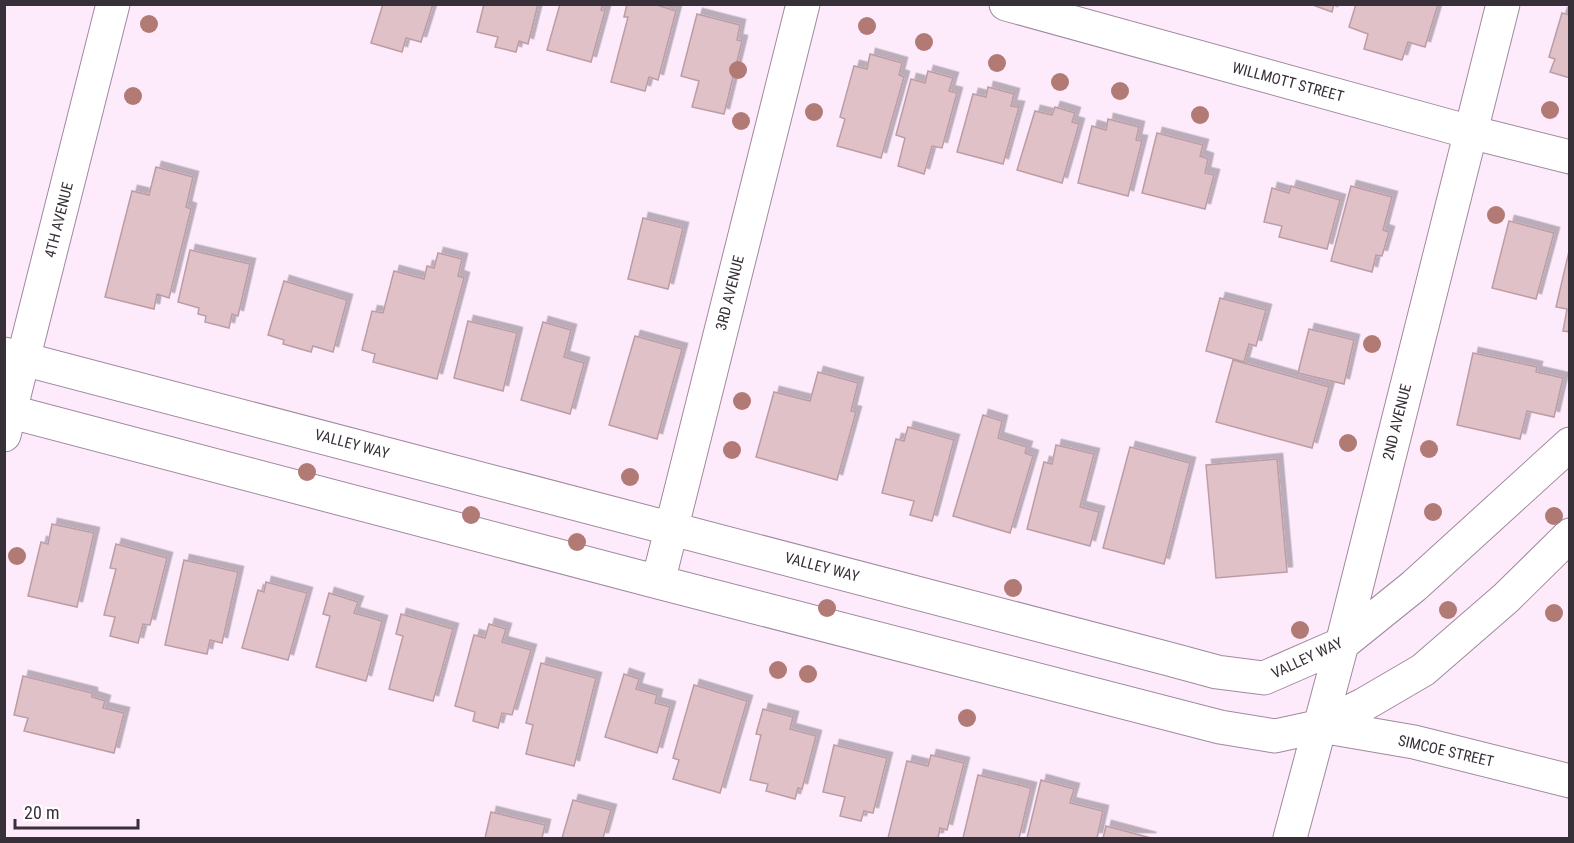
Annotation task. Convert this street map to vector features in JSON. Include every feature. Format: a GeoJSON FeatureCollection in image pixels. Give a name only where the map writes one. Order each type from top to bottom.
{"type":"FeatureCollection","features":[{"type":"Feature","properties":{"kind":"street","name":"4TH AVENUE"},"geometry":{"type":"LineString","coordinates":[[6,419],[14,356],[113,4]]}},
{"type":"Feature","properties":{"kind":"street","name":"3RD AVENUE"},"geometry":{"type":"LineString","coordinates":[[657,582],[803,4]]}},
{"type":"Feature","properties":{"kind":"street","name":"WILLMOTT STREET"},"geometry":{"type":"LineString","coordinates":[[1006,4],[1470,132],[1569,157]]}},
{"type":"Feature","properties":{"kind":"street","name":"2ND AVENUE"},"geometry":{"type":"LineString","coordinates":[[1290,838],[1342,644],[1503,4]]}},
{"type":"Feature","properties":{"kind":"street","name":"VALLEY WAY"},"geometry":{"type":"LineString","coordinates":[[14,356],[1217,672],[1264,678],[1342,644],[1414,586],[1569,444]]}},
{"type":"Feature","properties":{"kind":"street"},"geometry":{"type":"LineString","coordinates":[[6,419],[657,582],[1220,727],[1275,736],[1321,726],[1363,705],[1423,670],[1506,598],[1569,535]]}},
{"type":"Feature","properties":{"kind":"street","name":"SIMCOE STREET"},"geometry":{"type":"LineString","coordinates":[[1321,726],[1414,742],[1569,781]]}},
{"type":"Feature","properties":{"kind":"building"},"geometry":{"type":"Polygon","coordinates":[[[383,4],[433,4],[421,42],[406,38],[402,52],[371,43],[383,4]]]}},
{"type":"Feature","properties":{"kind":"building"},"geometry":{"type":"Polygon","coordinates":[[[484,4],[538,4],[528,44],[519,41],[516,52],[495,47],[498,37],[477,32],[484,4]]]}},
{"type":"Feature","properties":{"kind":"building"},"geometry":{"type":"Polygon","coordinates":[[[560,4],[603,4],[601,10],[605,11],[591,62],[547,50],[560,4]]]}},
{"type":"Feature","properties":{"kind":"building"},"geometry":{"type":"Polygon","coordinates":[[[627,4],[654,4],[676,11],[658,80],[649,77],[645,91],[611,82],[628,17],[624,17],[627,4]]]}},
{"type":"Feature","properties":{"kind":"building"},"geometry":{"type":"Polygon","coordinates":[[[1310,4],[1334,4],[1332,12],[1310,4]]]}},
{"type":"Feature","properties":{"kind":"building"},"geometry":{"type":"Polygon","coordinates":[[[1356,4],[1438,4],[1425,47],[1408,42],[1402,60],[1364,49],[1368,34],[1349,27],[1356,4]]]}},
{"type":"Feature","properties":{"kind":"building"},"geometry":{"type":"Polygon","coordinates":[[[1562,13],[1570,15],[1570,78],[1550,72],[1555,59],[1549,57],[1562,13]]]}},
{"type":"Feature","properties":{"kind":"building"},"geometry":{"type":"Polygon","coordinates":[[[697,14],[740,25],[737,40],[742,41],[724,114],[692,107],[699,81],[681,76],[697,14]]]}},
{"type":"Feature","properties":{"kind":"building"},"geometry":{"type":"Polygon","coordinates":[[[870,54],[902,63],[899,75],[904,77],[881,158],[837,146],[845,119],[840,117],[854,66],[867,69],[870,54]]]}},
{"type":"Feature","properties":{"kind":"building"},"geometry":{"type":"Polygon","coordinates":[[[928,71],[953,78],[949,91],[957,93],[942,148],[932,146],[924,174],[898,166],[905,138],[896,135],[911,79],[925,83],[928,71]]]}},
{"type":"Feature","properties":{"kind":"building"},"geometry":{"type":"Polygon","coordinates":[[[988,87],[1014,94],[1011,106],[1019,107],[1003,164],[957,152],[973,94],[986,97],[988,87]]]}},
{"type":"Feature","properties":{"kind":"building"},"geometry":{"type":"Polygon","coordinates":[[[1055,107],[1075,113],[1072,122],[1079,124],[1062,183],[1017,170],[1035,111],[1052,115],[1055,107]]]}},
{"type":"Feature","properties":{"kind":"building"},"geometry":{"type":"Polygon","coordinates":[[[1108,119],[1139,127],[1136,140],[1142,141],[1128,196],[1078,183],[1092,126],[1106,130],[1108,119]]]}},
{"type":"Feature","properties":{"kind":"building"},"geometry":{"type":"Polygon","coordinates":[[[1157,133],[1203,145],[1200,156],[1208,159],[1205,173],[1214,175],[1205,209],[1142,193],[1157,133]]]}},
{"type":"Feature","properties":{"kind":"building"},"geometry":{"type":"Polygon","coordinates":[[[156,167],[193,177],[186,207],[191,209],[169,298],[157,294],[154,309],[105,297],[132,191],[149,195],[156,167]]]}},
{"type":"Feature","properties":{"kind":"building"},"geometry":{"type":"Polygon","coordinates":[[[1291,186],[1340,200],[1327,249],[1279,237],[1282,226],[1264,222],[1272,188],[1289,193],[1291,186]]]}},
{"type":"Feature","properties":{"kind":"building"},"geometry":{"type":"Polygon","coordinates":[[[1351,186],[1392,197],[1383,230],[1389,232],[1382,256],[1376,255],[1372,272],[1331,261],[1351,186]]]}},
{"type":"Feature","properties":{"kind":"building"},"geometry":{"type":"Polygon","coordinates":[[[643,218],[683,228],[668,289],[628,279],[643,218]]]}},
{"type":"Feature","properties":{"kind":"building"},"geometry":{"type":"Polygon","coordinates":[[[1509,221],[1554,233],[1536,299],[1492,288],[1509,221]]]}},
{"type":"Feature","properties":{"kind":"building"},"geometry":{"type":"Polygon","coordinates":[[[1570,247],[1570,332],[1563,331],[1567,309],[1556,307],[1570,247]]]}},
{"type":"Feature","properties":{"kind":"building"},"geometry":{"type":"Polygon","coordinates":[[[190,250],[250,264],[238,316],[232,314],[229,328],[205,322],[206,316],[198,314],[199,308],[178,302],[190,250]]]}},
{"type":"Feature","properties":{"kind":"building"},"geometry":{"type":"Polygon","coordinates":[[[438,253],[462,259],[458,276],[464,278],[437,379],[373,362],[375,354],[362,350],[372,311],[383,313],[394,271],[424,279],[427,266],[434,268],[438,253]]]}},
{"type":"Feature","properties":{"kind":"building"},"geometry":{"type":"Polygon","coordinates":[[[284,281],[347,300],[333,352],[313,346],[311,352],[283,344],[284,340],[268,335],[284,281]]]}},
{"type":"Feature","properties":{"kind":"building"},"geometry":{"type":"Polygon","coordinates":[[[1220,298],[1266,310],[1256,346],[1249,344],[1244,362],[1206,351],[1220,298]]]}},
{"type":"Feature","properties":{"kind":"building"},"geometry":{"type":"Polygon","coordinates":[[[468,321],[517,333],[503,391],[454,378],[468,321]]]}},
{"type":"Feature","properties":{"kind":"building"},"geometry":{"type":"Polygon","coordinates":[[[543,322],[571,330],[564,357],[584,363],[570,414],[521,400],[543,322]]]}},
{"type":"Feature","properties":{"kind":"building"},"geometry":{"type":"Polygon","coordinates":[[[1309,329],[1354,340],[1344,384],[1298,373],[1309,329]]]}},
{"type":"Feature","properties":{"kind":"building"},"geometry":{"type":"Polygon","coordinates":[[[635,336],[682,349],[657,439],[609,425],[635,336]]]}},
{"type":"Feature","properties":{"kind":"building"},"geometry":{"type":"Polygon","coordinates":[[[1473,353],[1537,367],[1536,372],[1563,378],[1554,417],[1527,411],[1520,439],[1457,425],[1473,353]]]}},
{"type":"Feature","properties":{"kind":"building"},"geometry":{"type":"Polygon","coordinates":[[[1233,360],[1329,387],[1312,448],[1216,422],[1233,360]]]}},
{"type":"Feature","properties":{"kind":"building"},"geometry":{"type":"Polygon","coordinates":[[[818,372],[858,383],[851,411],[856,412],[837,480],[756,457],[774,392],[810,401],[818,372]]]}},
{"type":"Feature","properties":{"kind":"building"},"geometry":{"type":"Polygon","coordinates":[[[983,415],[1002,421],[998,438],[1027,447],[1025,453],[1033,456],[1010,533],[953,516],[983,415]]]}},
{"type":"Feature","properties":{"kind":"building"},"geometry":{"type":"Polygon","coordinates":[[[908,427],[954,440],[932,521],[910,515],[914,501],[882,493],[896,439],[904,441],[908,427]]]}},
{"type":"Feature","properties":{"kind":"building"},"geometry":{"type":"Polygon","coordinates":[[[1056,445],[1094,454],[1080,507],[1099,512],[1090,546],[1027,529],[1044,462],[1052,464],[1056,445]]]}},
{"type":"Feature","properties":{"kind":"building"},"geometry":{"type":"Polygon","coordinates":[[[1130,447],[1190,463],[1164,564],[1103,548],[1130,447]]]}},
{"type":"Feature","properties":{"kind":"building"},"geometry":{"type":"Polygon","coordinates":[[[1277,459],[1287,572],[1216,578],[1206,465],[1277,459]]]}},
{"type":"Feature","properties":{"kind":"building"},"geometry":{"type":"Polygon","coordinates":[[[52,524],[94,533],[77,607],[28,596],[41,542],[48,544],[52,524]]]}},
{"type":"Feature","properties":{"kind":"building"},"geometry":{"type":"Polygon","coordinates":[[[116,544],[167,558],[150,625],[143,624],[138,643],[110,636],[115,617],[104,615],[116,569],[110,568],[116,544]]]}},
{"type":"Feature","properties":{"kind":"building"},"geometry":{"type":"Polygon","coordinates":[[[184,560],[238,572],[222,643],[210,640],[207,654],[165,645],[184,560]]]}},
{"type":"Feature","properties":{"kind":"building"},"geometry":{"type":"Polygon","coordinates":[[[266,582],[307,593],[288,660],[242,648],[258,590],[264,592],[266,582]]]}},
{"type":"Feature","properties":{"kind":"building"},"geometry":{"type":"Polygon","coordinates":[[[329,593],[358,602],[354,613],[382,621],[366,681],[316,667],[330,616],[323,614],[329,593]]]}},
{"type":"Feature","properties":{"kind":"building"},"geometry":{"type":"Polygon","coordinates":[[[401,614],[453,629],[433,701],[389,689],[403,636],[396,634],[401,614]]]}},
{"type":"Feature","properties":{"kind":"building"},"geometry":{"type":"Polygon","coordinates":[[[489,624],[506,629],[502,642],[531,650],[512,715],[502,713],[498,728],[473,721],[475,712],[455,706],[474,635],[485,638],[489,624]]]}},
{"type":"Feature","properties":{"kind":"building"},"geometry":{"type":"Polygon","coordinates":[[[541,663],[596,678],[574,766],[526,754],[533,725],[526,723],[541,663]]]}},
{"type":"Feature","properties":{"kind":"building"},"geometry":{"type":"Polygon","coordinates":[[[624,674],[639,679],[636,689],[657,695],[655,703],[670,707],[657,753],[605,737],[624,674]]]}},
{"type":"Feature","properties":{"kind":"building"},"geometry":{"type":"Polygon","coordinates":[[[23,676],[92,693],[92,697],[105,701],[103,708],[124,713],[114,753],[24,731],[28,718],[14,715],[23,676]]]}},
{"type":"Feature","properties":{"kind":"building"},"geometry":{"type":"Polygon","coordinates":[[[694,685],[747,701],[720,793],[673,779],[679,760],[673,758],[694,685]]]}},
{"type":"Feature","properties":{"kind":"building"},"geometry":{"type":"Polygon","coordinates":[[[763,709],[793,717],[790,729],[816,736],[802,789],[798,788],[795,799],[766,791],[768,784],[750,780],[761,735],[756,734],[763,709]]]}},
{"type":"Feature","properties":{"kind":"building"},"geometry":{"type":"Polygon","coordinates":[[[834,745],[887,758],[873,813],[864,811],[861,821],[840,816],[845,797],[823,792],[834,745]]]}},
{"type":"Feature","properties":{"kind":"building"},"geometry":{"type":"Polygon","coordinates":[[[931,755],[964,763],[947,830],[940,828],[938,838],[888,838],[907,761],[928,766],[931,755]]]}},
{"type":"Feature","properties":{"kind":"building"},"geometry":{"type":"Polygon","coordinates":[[[978,775],[1031,788],[1019,838],[963,838],[978,775]]]}},
{"type":"Feature","properties":{"kind":"building"},"geometry":{"type":"Polygon","coordinates":[[[1041,780],[1074,789],[1070,803],[1103,811],[1097,838],[1027,838],[1041,780]]]}},
{"type":"Feature","properties":{"kind":"building"},"geometry":{"type":"Polygon","coordinates":[[[573,800],[611,810],[603,838],[562,838],[573,800]]]}},
{"type":"Feature","properties":{"kind":"building"},"geometry":{"type":"Polygon","coordinates":[[[491,812],[545,825],[542,838],[485,838],[491,812]]]}},
{"type":"Feature","properties":{"kind":"building"},"geometry":{"type":"Polygon","coordinates":[[[1106,826],[1151,838],[1103,838],[1106,826]]]}}]}
